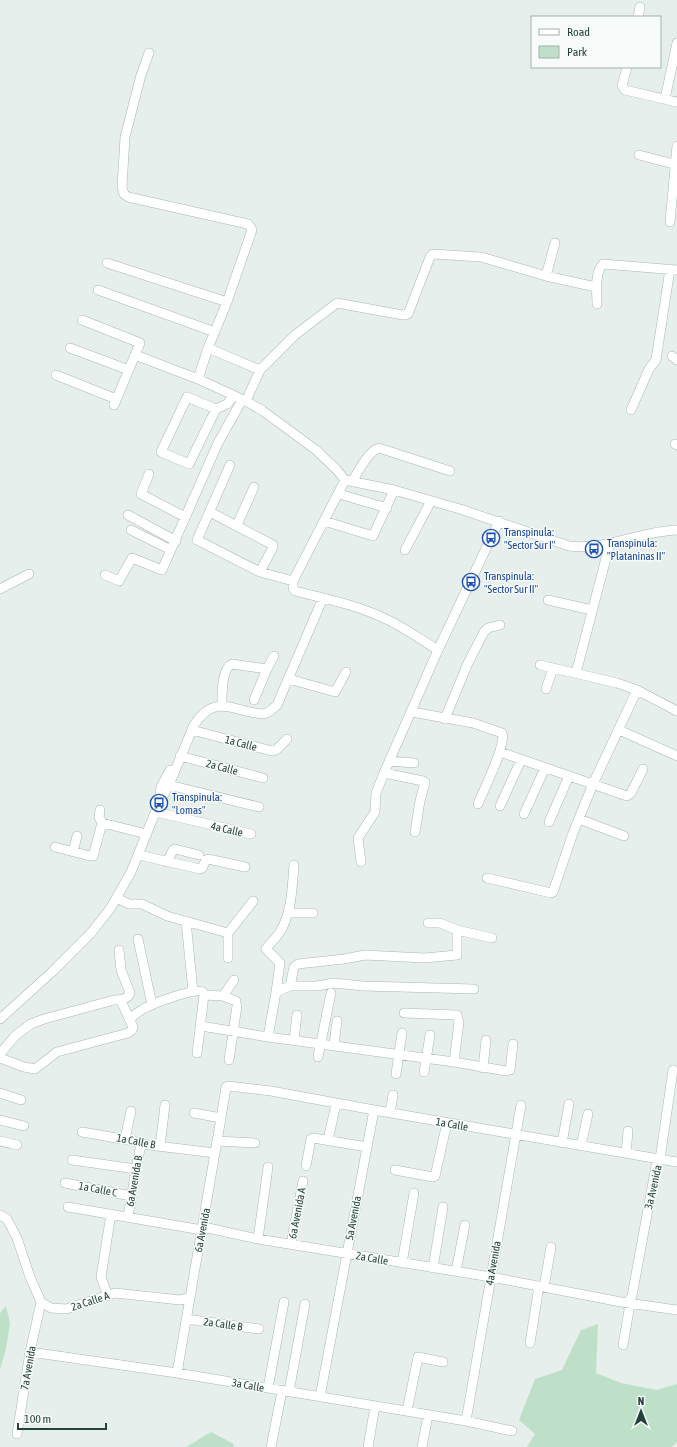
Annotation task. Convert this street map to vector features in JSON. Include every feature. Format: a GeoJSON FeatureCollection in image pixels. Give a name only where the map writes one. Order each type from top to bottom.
{"type":"FeatureCollection","features":[{"type":"Feature","properties":{"kind":"street"},"geometry":{"type":"LineString","coordinates":[[638,16],[640,7]]}},
{"type":"Feature","properties":{"kind":"street"},"geometry":{"type":"LineString","coordinates":[[665,100],[677,44]]}},
{"type":"Feature","properties":{"kind":"street"},"geometry":{"type":"LineString","coordinates":[[149,53],[141,75],[125,137],[122,182],[123,191],[128,197],[233,220],[252,228],[252,233],[227,302],[208,348],[198,379]]}},
{"type":"Feature","properties":{"kind":"street"},"geometry":{"type":"LineString","coordinates":[[627,68],[623,83],[624,90],[677,102]]}},
{"type":"Feature","properties":{"kind":"street"},"geometry":{"type":"LineString","coordinates":[[670,222],[677,146]]}},
{"type":"Feature","properties":{"kind":"street"},"geometry":{"type":"LineString","coordinates":[[639,155],[676,165]]}},
{"type":"Feature","properties":{"kind":"street"},"geometry":{"type":"LineString","coordinates":[[546,276],[555,243]]}},
{"type":"Feature","properties":{"kind":"street"},"geometry":{"type":"LineString","coordinates":[[105,575],[120,581],[132,558],[161,571],[176,541],[185,517],[218,444],[241,399],[260,370],[295,335],[337,302],[403,315],[408,314],[430,257],[433,254],[481,257],[546,276],[596,287]]}},
{"type":"Feature","properties":{"kind":"street"},"geometry":{"type":"LineString","coordinates":[[107,263],[227,302]]}},
{"type":"Feature","properties":{"kind":"street"},"geometry":{"type":"LineString","coordinates":[[597,304],[598,291],[596,287],[600,266],[605,264],[674,270],[656,360],[649,369],[631,410]]}},
{"type":"Feature","properties":{"kind":"street"},"geometry":{"type":"LineString","coordinates":[[98,290],[215,332]]}},
{"type":"Feature","properties":{"kind":"street"},"geometry":{"type":"LineString","coordinates":[[56,375],[115,402],[140,343],[82,320]]}},
{"type":"Feature","properties":{"kind":"street"},"geometry":{"type":"LineString","coordinates":[[70,348],[129,370]]}},
{"type":"Feature","properties":{"kind":"street"},"geometry":{"type":"LineString","coordinates":[[208,348],[260,370]]}},
{"type":"Feature","properties":{"kind":"street"},"geometry":{"type":"LineString","coordinates":[[135,355],[198,379],[241,399],[279,422],[316,450],[348,481],[394,490],[460,509],[569,546],[586,547],[656,532],[677,530]]}},
{"type":"Feature","properties":{"kind":"street"},"geometry":{"type":"LineString","coordinates":[[216,409],[187,397],[161,452],[190,464],[216,409],[241,399]]}},
{"type":"Feature","properties":{"kind":"street"},"geometry":{"type":"LineString","coordinates":[[438,650],[387,619],[353,606],[294,590],[292,587],[293,581],[339,494],[374,449],[379,448],[450,471]]}},
{"type":"Feature","properties":{"kind":"street"},"geometry":{"type":"LineString","coordinates":[[230,465],[197,540],[260,572],[293,581]]}},
{"type":"Feature","properties":{"kind":"street"},"geometry":{"type":"LineString","coordinates":[[149,474],[141,494],[185,517]]}},
{"type":"Feature","properties":{"kind":"street"},"geometry":{"type":"LineString","coordinates":[[237,525],[254,487]]}},
{"type":"Feature","properties":{"kind":"street"},"geometry":{"type":"LineString","coordinates":[[324,521],[373,536],[394,490]]}},
{"type":"Feature","properties":{"kind":"street"},"geometry":{"type":"LineString","coordinates":[[339,494],[387,508]]}},
{"type":"Feature","properties":{"kind":"street"},"geometry":{"type":"LineString","coordinates":[[405,550],[431,501]]}},
{"type":"Feature","properties":{"kind":"street"},"geometry":{"type":"LineString","coordinates":[[210,512],[273,545],[260,572]]}},
{"type":"Feature","properties":{"kind":"street"},"geometry":{"type":"LineString","coordinates":[[128,515],[176,541]]}},
{"type":"Feature","properties":{"kind":"street"},"geometry":{"type":"LineString","coordinates":[[361,862],[358,838],[375,812],[376,793],[384,773],[438,650],[499,521]]}},
{"type":"Feature","properties":{"kind":"street"},"geometry":{"type":"LineString","coordinates":[[131,530],[171,550]]}},
{"type":"Feature","properties":{"kind":"street"},"geometry":{"type":"LineString","coordinates":[[576,673],[610,543]]}},
{"type":"Feature","properties":{"kind":"street"},"geometry":{"type":"LineString","coordinates":[[0,589],[29,574]]}},
{"type":"Feature","properties":{"kind":"street"},"geometry":{"type":"LineString","coordinates":[[160,800],[169,784],[194,725],[204,713],[213,708],[222,706],[259,714],[269,712],[277,705],[323,598]]}},
{"type":"Feature","properties":{"kind":"street"},"geometry":{"type":"LineString","coordinates":[[548,600],[592,610]]}},
{"type":"Feature","properties":{"kind":"street"},"geometry":{"type":"LineString","coordinates":[[445,719],[461,678],[484,632],[488,628],[500,625]]}},
{"type":"Feature","properties":{"kind":"street"},"geometry":{"type":"LineString","coordinates":[[254,700],[274,656]]}},
{"type":"Feature","properties":{"kind":"street"},"geometry":{"type":"LineString","coordinates":[[222,706],[222,682],[230,665],[233,664],[267,669]]}},
{"type":"Feature","properties":{"kind":"street"},"geometry":{"type":"LineString","coordinates":[[540,665],[617,683],[637,690],[677,711]]}},
{"type":"Feature","properties":{"kind":"street"},"geometry":{"type":"LineString","coordinates":[[546,689],[553,668]]}},
{"type":"Feature","properties":{"kind":"street"},"geometry":{"type":"LineString","coordinates":[[289,679],[334,693],[346,672]]}},
{"type":"Feature","properties":{"kind":"street"},"geometry":{"type":"LineString","coordinates":[[487,878],[552,893],[568,846],[593,784],[637,690]]}},
{"type":"Feature","properties":{"kind":"street"},"geometry":{"type":"LineString","coordinates":[[412,712],[473,723],[502,733],[504,737],[500,752],[478,804]]}},
{"type":"Feature","properties":{"kind":"street","name":"1a Calle"},"geometry":{"type":"LineString","coordinates":[[192,730],[272,751],[276,750],[287,738]]}},
{"type":"Feature","properties":{"kind":"street"},"geometry":{"type":"LineString","coordinates":[[618,730],[677,756]]}},
{"type":"Feature","properties":{"kind":"street"},"geometry":{"type":"LineString","coordinates":[[500,752],[628,796],[643,769]]}},
{"type":"Feature","properties":{"kind":"street","name":"2a Calle"},"geometry":{"type":"LineString","coordinates":[[180,756],[263,778]]}},
{"type":"Feature","properties":{"kind":"street"},"geometry":{"type":"LineString","coordinates":[[500,806],[521,760]]}},
{"type":"Feature","properties":{"kind":"street"},"geometry":{"type":"LineString","coordinates":[[389,761],[414,763]]}},
{"type":"Feature","properties":{"kind":"street"},"geometry":{"type":"LineString","coordinates":[[0,1019],[52,972],[91,934],[105,917],[117,898],[138,855],[156,812],[163,783],[169,771],[175,767]]}},
{"type":"Feature","properties":{"kind":"street"},"geometry":{"type":"LineString","coordinates":[[524,814],[545,768]]}},
{"type":"Feature","properties":{"kind":"street"},"geometry":{"type":"LineString","coordinates":[[384,773],[425,782],[420,800],[415,832]]}},
{"type":"Feature","properties":{"kind":"street"},"geometry":{"type":"LineString","coordinates":[[549,822],[569,776]]}},
{"type":"Feature","properties":{"kind":"street"},"geometry":{"type":"LineString","coordinates":[[169,784],[259,807]]}},
{"type":"Feature","properties":{"kind":"street"},"geometry":{"type":"LineString","coordinates":[[55,847],[90,856],[94,855],[102,823],[99,817],[100,810]]}},
{"type":"Feature","properties":{"kind":"street","name":"4a Calle"},"geometry":{"type":"LineString","coordinates":[[156,812],[251,834]]}},
{"type":"Feature","properties":{"kind":"street"},"geometry":{"type":"LineString","coordinates":[[579,819],[624,836]]}},
{"type":"Feature","properties":{"kind":"street"},"geometry":{"type":"LineString","coordinates":[[102,823],[147,834]]}},
{"type":"Feature","properties":{"kind":"street"},"geometry":{"type":"LineString","coordinates":[[73,852],[77,836]]}},
{"type":"Feature","properties":{"kind":"street"},"geometry":{"type":"LineString","coordinates":[[167,862],[174,850],[199,855]]}},
{"type":"Feature","properties":{"kind":"street"},"geometry":{"type":"LineString","coordinates":[[138,855],[200,869],[208,859],[245,867]]}},
{"type":"Feature","properties":{"kind":"street"},"geometry":{"type":"LineString","coordinates":[[268,1037],[280,963],[266,949],[281,931],[288,914],[291,900],[294,865]]}},
{"type":"Feature","properties":{"kind":"street"},"geometry":{"type":"LineString","coordinates":[[117,898],[129,904],[142,904],[159,913],[228,933]]}},
{"type":"Feature","properties":{"kind":"street"},"geometry":{"type":"LineString","coordinates":[[228,958],[228,933],[253,900]]}},
{"type":"Feature","properties":{"kind":"street"},"geometry":{"type":"LineString","coordinates":[[288,914],[313,913]]}},
{"type":"Feature","properties":{"kind":"street"},"geometry":{"type":"LineString","coordinates":[[186,921],[192,992]]}},
{"type":"Feature","properties":{"kind":"street"},"geometry":{"type":"LineString","coordinates":[[428,922],[436,922],[457,930],[492,938]]}},
{"type":"Feature","properties":{"kind":"street"},"geometry":{"type":"LineString","coordinates":[[290,986],[293,969],[298,964],[365,955],[424,958],[457,955],[457,930]]}},
{"type":"Feature","properties":{"kind":"street"},"geometry":{"type":"LineString","coordinates":[[138,939],[152,1005]]}},
{"type":"Feature","properties":{"kind":"street"},"geometry":{"type":"LineString","coordinates":[[0,1054],[16,1035],[25,1027],[37,1021],[114,1000],[121,1001],[129,996],[130,993],[121,970],[119,950]]}},
{"type":"Feature","properties":{"kind":"street"},"geometry":{"type":"LineString","coordinates":[[223,996],[234,980]]}},
{"type":"Feature","properties":{"kind":"street"},"geometry":{"type":"LineString","coordinates":[[276,992],[290,986],[334,983],[363,986],[474,989]]}},
{"type":"Feature","properties":{"kind":"street"},"geometry":{"type":"LineString","coordinates":[[130,1019],[143,1009],[152,1005],[192,992],[204,992],[197,1053]]}},
{"type":"Feature","properties":{"kind":"street"},"geometry":{"type":"LineString","coordinates":[[318,1057],[331,993]]}},
{"type":"Feature","properties":{"kind":"street"},"geometry":{"type":"LineString","coordinates":[[204,995],[223,996],[237,1003],[229,1060]]}},
{"type":"Feature","properties":{"kind":"street"},"geometry":{"type":"LineString","coordinates":[[0,1058],[24,1067],[36,1069],[57,1052],[128,1033],[133,1028],[121,1001]]}},
{"type":"Feature","properties":{"kind":"street"},"geometry":{"type":"LineString","coordinates":[[404,1013],[457,1015],[459,1022],[454,1062]]}},
{"type":"Feature","properties":{"kind":"street"},"geometry":{"type":"LineString","coordinates":[[294,1040],[297,1015]]}},
{"type":"Feature","properties":{"kind":"street"},"geometry":{"type":"LineString","coordinates":[[334,1045],[337,1021]]}},
{"type":"Feature","properties":{"kind":"street"},"geometry":{"type":"LineString","coordinates":[[201,1026],[268,1037],[454,1062],[483,1068],[510,1070],[513,1044]]}},
{"type":"Feature","properties":{"kind":"street"},"geometry":{"type":"LineString","coordinates":[[396,1074],[402,1034]]}},
{"type":"Feature","properties":{"kind":"street"},"geometry":{"type":"LineString","coordinates":[[424,1072],[430,1035]]}},
{"type":"Feature","properties":{"kind":"street"},"geometry":{"type":"LineString","coordinates":[[483,1068],[486,1040]]}},
{"type":"Feature","properties":{"kind":"street","name":"3a Avenida"},"geometry":{"type":"LineString","coordinates":[[623,1345],[628,1302],[632,1296],[656,1166],[660,1159],[673,1070]]}},
{"type":"Feature","properties":{"kind":"street","name":"1a Calle"},"geometry":{"type":"LineString","coordinates":[[227,1087],[271,1091],[336,1104],[677,1162]]}},
{"type":"Feature","properties":{"kind":"street","name":"6a Avenida"},"geometry":{"type":"LineString","coordinates":[[177,1373],[227,1087]]}},
{"type":"Feature","properties":{"kind":"street"},"geometry":{"type":"LineString","coordinates":[[0,1094],[21,1100]]}},
{"type":"Feature","properties":{"kind":"street"},"geometry":{"type":"LineString","coordinates":[[390,1113],[393,1095]]}},
{"type":"Feature","properties":{"kind":"street"},"geometry":{"type":"LineString","coordinates":[[328,1140],[336,1104]]}},
{"type":"Feature","properties":{"kind":"street"},"geometry":{"type":"LineString","coordinates":[[562,1143],[569,1104]]}},
{"type":"Feature","properties":{"kind":"street"},"geometry":{"type":"LineString","coordinates":[[160,1146],[165,1105]]}},
{"type":"Feature","properties":{"kind":"street","name":"4a Avenida"},"geometry":{"type":"LineString","coordinates":[[466,1421],[521,1105]]}},
{"type":"Feature","properties":{"kind":"street","name":"5a Avenida"},"geometry":{"type":"LineString","coordinates":[[320,1397],[374,1110]]}},
{"type":"Feature","properties":{"kind":"street"},"geometry":{"type":"LineString","coordinates":[[125,1139],[131,1111]]}},
{"type":"Feature","properties":{"kind":"street"},"geometry":{"type":"LineString","coordinates":[[194,1112],[221,1118]]}},
{"type":"Feature","properties":{"kind":"street"},"geometry":{"type":"LineString","coordinates":[[581,1146],[588,1114]]}},
{"type":"Feature","properties":{"kind":"street"},"geometry":{"type":"LineString","coordinates":[[0,1120],[24,1126]]}},
{"type":"Feature","properties":{"kind":"street"},"geometry":{"type":"LineString","coordinates":[[395,1170],[433,1177],[435,1176],[447,1123]]}},
{"type":"Feature","properties":{"kind":"street"},"geometry":{"type":"LineString","coordinates":[[626,1153],[628,1131]]}},
{"type":"Feature","properties":{"kind":"street","name":"1a Calle B"},"geometry":{"type":"LineString","coordinates":[[82,1132],[134,1140],[141,1144],[215,1153]]}},
{"type":"Feature","properties":{"kind":"street"},"geometry":{"type":"LineString","coordinates":[[306,1166],[312,1138],[366,1147]]}},
{"type":"Feature","properties":{"kind":"street"},"geometry":{"type":"LineString","coordinates":[[0,1141],[17,1145]]}},
{"type":"Feature","properties":{"kind":"street"},"geometry":{"type":"LineString","coordinates":[[217,1141],[255,1143]]}},
{"type":"Feature","properties":{"kind":"street","name":"6a Avenida B"},"geometry":{"type":"LineString","coordinates":[[128,1217],[141,1144]]}},
{"type":"Feature","properties":{"kind":"street"},"geometry":{"type":"LineString","coordinates":[[72,1160],[136,1169]]}},
{"type":"Feature","properties":{"kind":"street"},"geometry":{"type":"LineString","coordinates":[[258,1239],[268,1167]]}},
{"type":"Feature","properties":{"kind":"street","name":"6a Avenida A"},"geometry":{"type":"LineString","coordinates":[[291,1244],[303,1181]]}},
{"type":"Feature","properties":{"kind":"street","name":"1a Calle C"},"geometry":{"type":"LineString","coordinates":[[65,1183],[131,1196]]}},
{"type":"Feature","properties":{"kind":"street"},"geometry":{"type":"LineString","coordinates":[[402,1263],[414,1193]]}},
{"type":"Feature","properties":{"kind":"street"},"geometry":{"type":"LineString","coordinates":[[432,1268],[443,1206]]}},
{"type":"Feature","properties":{"kind":"street","name":"2a Calle"},"geometry":{"type":"LineString","coordinates":[[68,1207],[202,1230],[208,1228],[258,1239],[456,1271],[677,1310]]}},
{"type":"Feature","properties":{"kind":"street"},"geometry":{"type":"LineString","coordinates":[[107,1294],[101,1277],[111,1214]]}},
{"type":"Feature","properties":{"kind":"street"},"geometry":{"type":"LineString","coordinates":[[0,1215],[7,1219],[17,1238],[30,1277],[41,1302]]}},
{"type":"Feature","properties":{"kind":"street"},"geometry":{"type":"LineString","coordinates":[[456,1271],[466,1225]]}},
{"type":"Feature","properties":{"kind":"street"},"geometry":{"type":"LineString","coordinates":[[530,1343],[541,1287],[551,1247]]}},
{"type":"Feature","properties":{"kind":"street","name":"2a Calle A"},"geometry":{"type":"LineString","coordinates":[[41,1302],[51,1308],[66,1309],[107,1294],[122,1293],[180,1300],[189,1298]]}},
{"type":"Feature","properties":{"kind":"street","name":"7a Avenida"},"geometry":{"type":"LineString","coordinates":[[17,1434],[30,1352],[41,1302]]}},
{"type":"Feature","properties":{"kind":"street"},"geometry":{"type":"LineString","coordinates":[[268,1388],[284,1302]]}},
{"type":"Feature","properties":{"kind":"street"},"geometry":{"type":"LineString","coordinates":[[271,1447],[305,1304]]}},
{"type":"Feature","properties":{"kind":"street","name":"2a Calle B"},"geometry":{"type":"LineString","coordinates":[[186,1319],[259,1330]]}},
{"type":"Feature","properties":{"kind":"street","name":"3a Calle"},"geometry":{"type":"LineString","coordinates":[[30,1352],[177,1373],[407,1411],[466,1421],[512,1432]]}},
{"type":"Feature","properties":{"kind":"street"},"geometry":{"type":"LineString","coordinates":[[407,1411],[418,1357],[443,1362]]}},
{"type":"Feature","properties":{"kind":"street"},"geometry":{"type":"LineString","coordinates":[[368,1447],[375,1406]]}},
{"type":"Feature","properties":{"kind":"street"},"geometry":{"type":"LineString","coordinates":[[422,1447],[428,1415]]}},
{"type":"Feature","properties":{"kind":"green space"},"geometry":{"type":"Polygon","coordinates":[[[6,1306],[10,1323],[6,1349],[0,1369],[0,1313],[6,1306]]]}},
{"type":"Feature","properties":{"kind":"green space"},"geometry":{"type":"Polygon","coordinates":[[[598,1324],[596,1373],[621,1383],[657,1390],[677,1384],[677,1442],[672,1447],[527,1447],[535,1434],[519,1420],[535,1379],[562,1370],[581,1330],[598,1324]]]}},
{"type":"Feature","properties":{"kind":"green space"},"geometry":{"type":"Polygon","coordinates":[[[211,1432],[234,1444],[233,1447],[186,1447],[211,1432]]]}},
{"type":"Feature","properties":{"kind":"place","name":"Transpinula: \"Sector Sur I\""},"geometry":{"type":"Point","coordinates":[491,538]}},
{"type":"Feature","properties":{"kind":"place","name":"Transpinula: \"Plataninas II\""},"geometry":{"type":"Point","coordinates":[594,549]}},
{"type":"Feature","properties":{"kind":"place","name":"Transpinula: \"Sector Sur II\""},"geometry":{"type":"Point","coordinates":[471,582]}},
{"type":"Feature","properties":{"kind":"place","name":"Transpinula: \"Lomas\""},"geometry":{"type":"Point","coordinates":[159,803]}}]}
